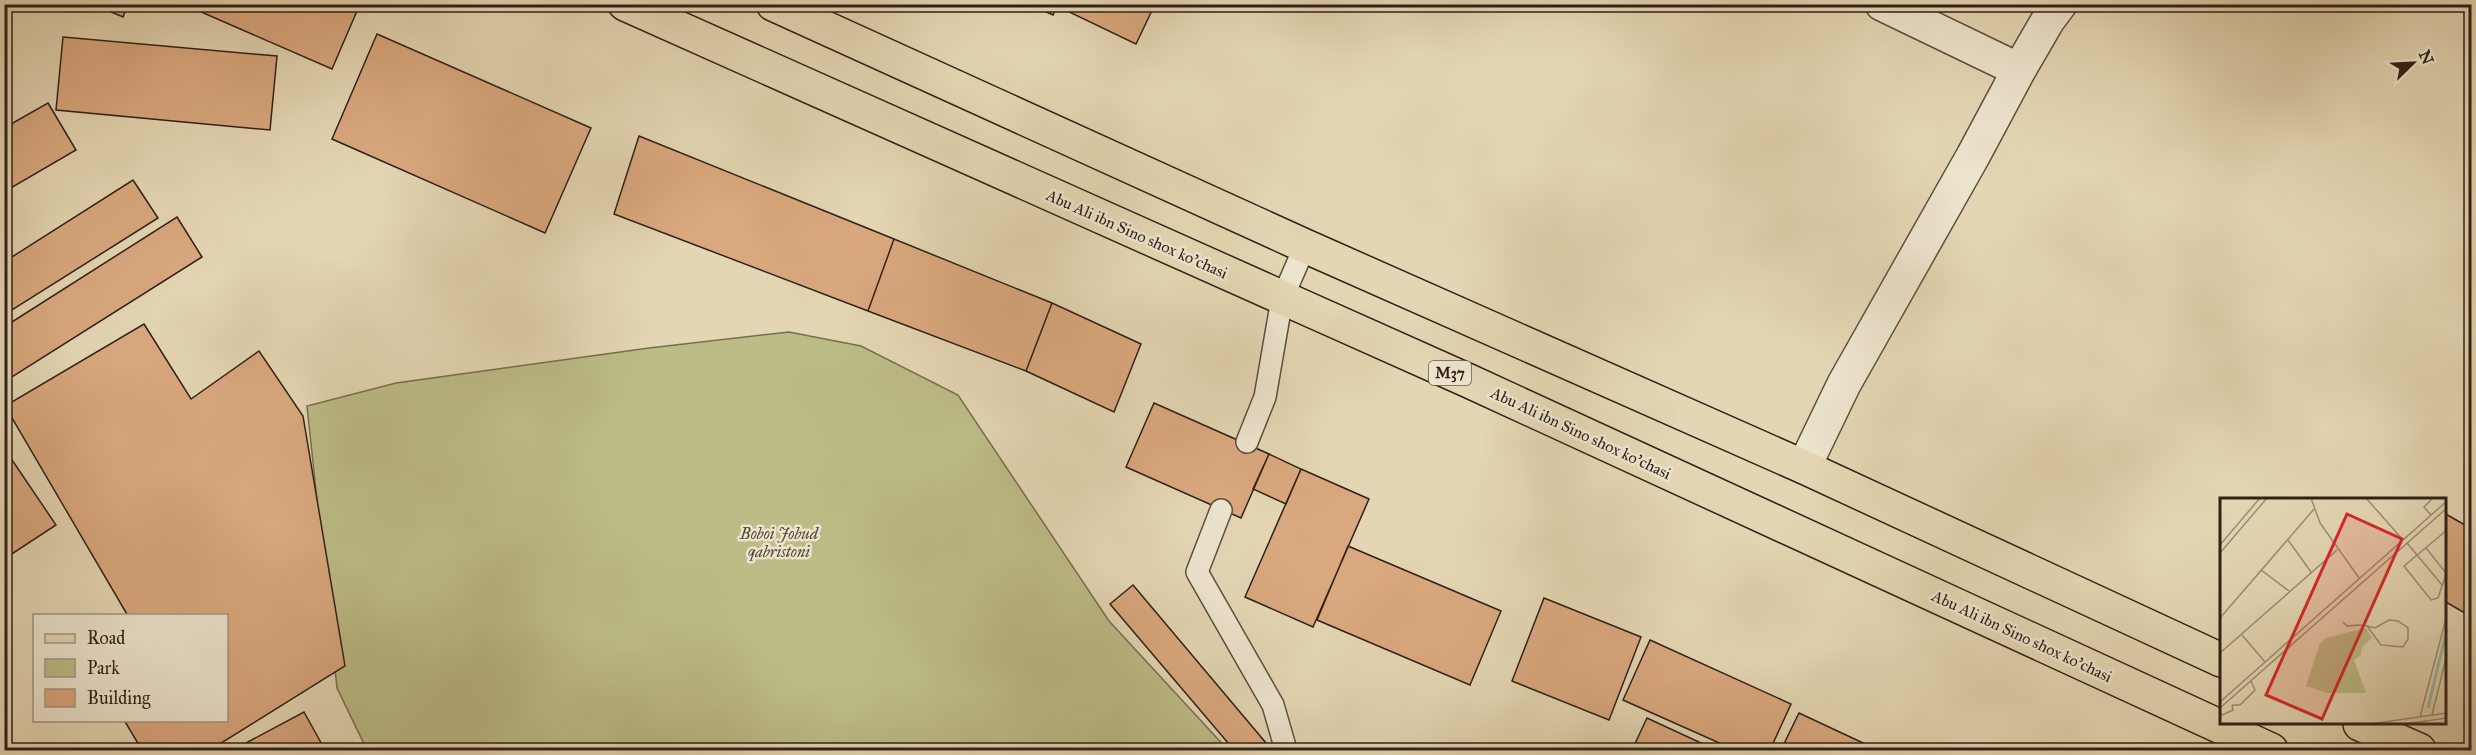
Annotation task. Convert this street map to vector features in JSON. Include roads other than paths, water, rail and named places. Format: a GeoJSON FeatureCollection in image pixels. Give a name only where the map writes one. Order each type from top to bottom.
{"type":"FeatureCollection","features":[{"type":"Feature","properties":{"kind":"main road","name":"Abu Ali ibn Sino shox ko'chasi"},"geometry":{"type":"LineString","coordinates":[[625,4],[1490,391],[2271,750]]}},
{"type":"Feature","properties":{"kind":"main road"},"geometry":{"type":"LineString","coordinates":[[773,4],[1305,246],[1804,467],[2220,660]]}},
{"type":"Feature","properties":{"kind":"main road"},"geometry":{"type":"LineString","coordinates":[[2364,725],[2419,750]]}},
{"type":"Feature","properties":{"kind":"street"},"geometry":{"type":"LineString","coordinates":[[1882,4],[2019,70]]}},
{"type":"Feature","properties":{"kind":"street"},"geometry":{"type":"LineString","coordinates":[[1804,467],[1844,384],[2019,70],[2060,4]]}},
{"type":"Feature","properties":{"kind":"lane"},"geometry":{"type":"LineString","coordinates":[[1247,442],[1265,397],[1282,298],[1305,246]]}},
{"type":"Feature","properties":{"kind":"lane"},"geometry":{"type":"LineString","coordinates":[[1221,510],[1197,572],[1273,705],[1286,750]]}},
{"type":"Feature","properties":{"kind":"park label","name":"Boboi Jobud qabristoni"},"geometry":{"type":"Point","coordinates":[779,542]}}]}
